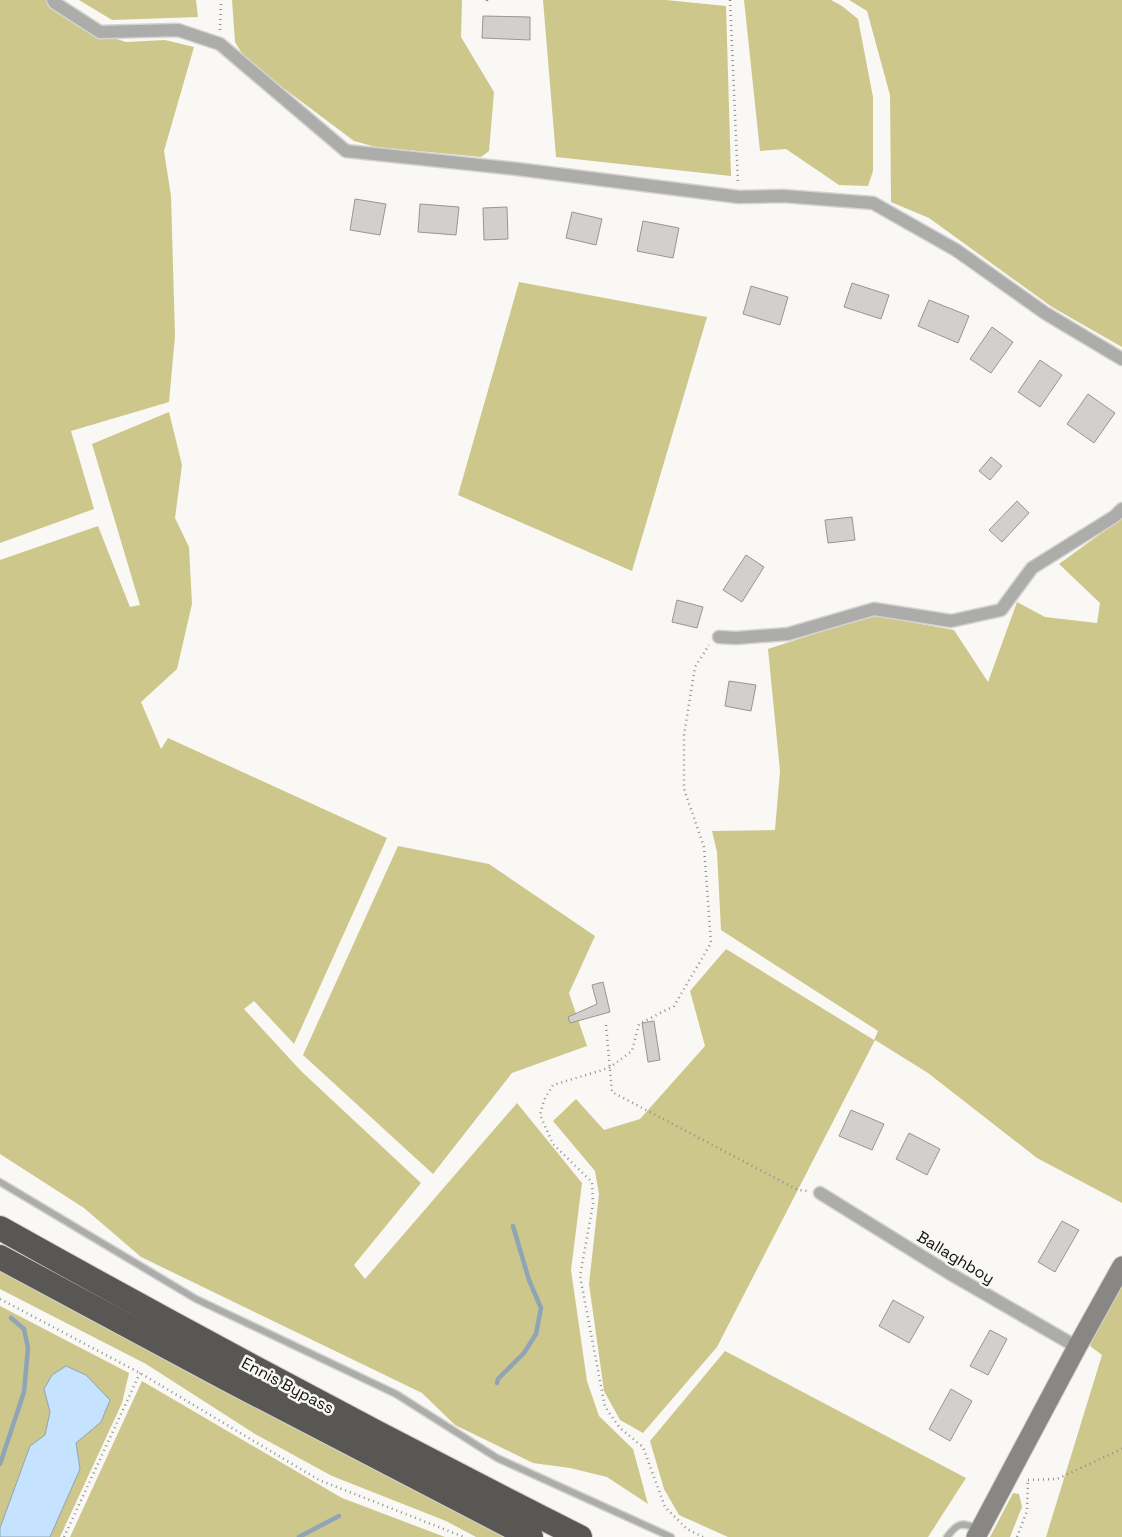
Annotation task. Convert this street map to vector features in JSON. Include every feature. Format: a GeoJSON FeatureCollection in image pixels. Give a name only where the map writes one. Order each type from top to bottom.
{"type":"FeatureCollection","features":[{"type":"Feature","properties":{"kind":"highway","name":"Ennis Bypass"},"geometry":{"type":"LineString","coordinates":[[0,1228],[145,1310],[580,1537]]}},
{"type":"Feature","properties":{"kind":"highway","name":"Ennis Bypass"},"geometry":{"type":"LineString","coordinates":[[0,1257],[225,1378],[531,1537]]}},
{"type":"Feature","properties":{"kind":"main road"},"geometry":{"type":"LineString","coordinates":[[978,1533],[1076,1347],[1122,1266]]}},
{"type":"Feature","properties":{"kind":"street"},"geometry":{"type":"LineString","coordinates":[[53,0],[100,32],[178,30],[220,44],[346,151],[517,169],[739,197],[783,196],[873,203],[956,250],[1045,313],[1122,359]]}},
{"type":"Feature","properties":{"kind":"street"},"geometry":{"type":"LineString","coordinates":[[719,637],[736,638],[788,634],[874,609],[951,621],[1001,610],[1032,568],[1115,516],[1122,509]]}},
{"type":"Feature","properties":{"kind":"street","name":"Ballaghboy"},"geometry":{"type":"LineString","coordinates":[[820,1193],[949,1273],[1076,1347]]}},
{"type":"Feature","properties":{"kind":"lane"},"geometry":{"type":"LineString","coordinates":[[0,1182],[196,1299],[396,1394],[497,1458],[671,1537]]}},
{"type":"Feature","properties":{"kind":"lane"},"geometry":{"type":"LineString","coordinates":[[947,1537],[955,1527],[965,1524],[978,1533]]}},
{"type":"Feature","properties":{"kind":"path"},"geometry":{"type":"LineString","coordinates":[[220,44],[221,0]]}},
{"type":"Feature","properties":{"kind":"path"},"geometry":{"type":"LineString","coordinates":[[730,0],[739,197]]}},
{"type":"Feature","properties":{"kind":"path"},"geometry":{"type":"LineString","coordinates":[[703,1537],[687,1529],[665,1507],[643,1447],[620,1428],[605,1407],[580,1276],[592,1204],[592,1182],[554,1144],[540,1115],[544,1100],[553,1085],[609,1068],[632,1051],[640,1024],[674,1006],[711,943],[704,847],[684,789],[684,735],[695,667],[708,646],[719,637]]}},
{"type":"Feature","properties":{"kind":"path"},"geometry":{"type":"LineString","coordinates":[[606,1025],[612,1092],[798,1190],[820,1193]]}},
{"type":"Feature","properties":{"kind":"path"},"geometry":{"type":"LineString","coordinates":[[0,1299],[140,1373],[319,1480],[464,1537]]}},
{"type":"Feature","properties":{"kind":"path"},"geometry":{"type":"LineString","coordinates":[[64,1537],[140,1373]]}},
{"type":"Feature","properties":{"kind":"path"},"geometry":{"type":"LineString","coordinates":[[1008,1475],[1028,1480],[1057,1479],[1122,1449]]}},
{"type":"Feature","properties":{"kind":"path"},"geometry":{"type":"LineString","coordinates":[[1017,1537],[1027,1511],[1028,1480]]}},
{"type":"Feature","properties":{"kind":"shaded area"},"geometry":{"type":"Polygon","coordinates":[[[0,0],[49,0],[55,9],[81,27],[126,42],[165,40],[194,47],[164,151],[171,196],[175,336],[169,402],[71,431],[94,509],[0,543],[0,0]]]}},
{"type":"Feature","properties":{"kind":"shaded area"},"geometry":{"type":"Polygon","coordinates":[[[79,0],[196,0],[198,17],[112,20],[79,0]]]}},
{"type":"Feature","properties":{"kind":"shaded area"},"geometry":{"type":"Polygon","coordinates":[[[232,0],[462,0],[461,37],[494,92],[489,151],[481,157],[376,147],[354,141],[246,60],[235,42],[232,0]]]}},
{"type":"Feature","properties":{"kind":"shaded area"},"geometry":{"type":"Polygon","coordinates":[[[543,0],[666,0],[726,6],[731,176],[556,157],[543,0]]]}},
{"type":"Feature","properties":{"kind":"shaded area"},"geometry":{"type":"Polygon","coordinates":[[[744,0],[831,0],[858,19],[873,97],[873,171],[868,186],[839,185],[786,149],[760,151],[744,0]]]}},
{"type":"Feature","properties":{"kind":"shaded area"},"geometry":{"type":"Polygon","coordinates":[[[849,0],[1122,0],[1122,347],[1052,307],[929,218],[891,202],[890,95],[867,11],[849,0]]]}},
{"type":"Feature","properties":{"kind":"shaded area"},"geometry":{"type":"Polygon","coordinates":[[[519,282],[707,317],[632,571],[458,495],[519,282]]]}},
{"type":"Feature","properties":{"kind":"shaded area"},"geometry":{"type":"Polygon","coordinates":[[[169,412],[182,465],[175,518],[189,547],[192,604],[177,669],[141,702],[161,749],[168,738],[387,838],[294,1044],[254,1001],[244,1009],[301,1071],[421,1183],[354,1265],[365,1279],[517,1103],[582,1183],[571,1270],[587,1381],[599,1416],[633,1449],[648,1504],[607,1477],[570,1468],[533,1463],[455,1425],[422,1393],[141,1257],[84,1208],[0,1154],[0,560],[98,526],[130,607],[140,605],[92,444],[169,412]]]}},
{"type":"Feature","properties":{"kind":"shaded area"},"geometry":{"type":"Polygon","coordinates":[[[1122,518],[1122,1203],[1037,1158],[928,1073],[875,1040],[717,1347],[643,1433],[620,1420],[604,1391],[589,1284],[599,1194],[595,1171],[553,1121],[576,1099],[604,1130],[640,1119],[705,1046],[690,991],[726,949],[874,1040],[878,1031],[721,930],[717,852],[712,831],[775,830],[780,771],[768,649],[872,615],[954,630],[988,682],[1017,602],[1045,617],[1097,623],[1100,603],[1059,564],[1122,518]]]}},
{"type":"Feature","properties":{"kind":"shaded area"},"geometry":{"type":"Polygon","coordinates":[[[398,846],[489,864],[595,936],[569,993],[587,1046],[512,1073],[433,1174],[303,1055],[398,846]]]}},
{"type":"Feature","properties":{"kind":"shaded area"},"geometry":{"type":"Polygon","coordinates":[[[0,1251],[522,1537],[476,1537],[446,1521],[332,1476],[255,1434],[146,1364],[0,1289],[0,1251]]]}},
{"type":"Feature","properties":{"kind":"shaded area"},"geometry":{"type":"Polygon","coordinates":[[[1122,1284],[1122,1537],[1046,1537],[1102,1355],[1090,1346],[1096,1329],[1122,1284]]]}},
{"type":"Feature","properties":{"kind":"shaded area"},"geometry":{"type":"Polygon","coordinates":[[[0,1306],[129,1373],[122,1403],[60,1537],[0,1537],[0,1306]]]}},
{"type":"Feature","properties":{"kind":"shaded area"},"geometry":{"type":"Polygon","coordinates":[[[725,1351],[966,1478],[928,1537],[728,1537],[679,1515],[664,1489],[650,1441],[725,1351]]]}},
{"type":"Feature","properties":{"kind":"shaded area"},"geometry":{"type":"Polygon","coordinates":[[[142,1381],[342,1498],[445,1537],[70,1537],[142,1381]]]}},
{"type":"Feature","properties":{"kind":"shaded area"},"geometry":{"type":"Polygon","coordinates":[[[1013,1493],[1019,1494],[1022,1507],[1010,1537],[990,1537],[1013,1493]]]}},
{"type":"Feature","properties":{"kind":"water"},"geometry":{"type":"Polygon","coordinates":[[[66,1366],[86,1375],[110,1400],[101,1422],[76,1443],[80,1469],[50,1537],[0,1537],[0,1528],[30,1446],[45,1435],[50,1412],[44,1389],[52,1375],[66,1366]]]}},
{"type":"Feature","properties":{"kind":"building"},"geometry":{"type":"Polygon","coordinates":[[[483,16],[530,17],[530,40],[482,38],[483,16]]]}},
{"type":"Feature","properties":{"kind":"building"},"geometry":{"type":"Polygon","coordinates":[[[355,199],[386,204],[380,235],[350,230],[355,199]]]}},
{"type":"Feature","properties":{"kind":"building"},"geometry":{"type":"Polygon","coordinates":[[[420,204],[459,207],[456,235],[418,232],[420,204]]]}},
{"type":"Feature","properties":{"kind":"building"},"geometry":{"type":"Polygon","coordinates":[[[507,207],[508,239],[484,240],[483,208],[507,207]]]}},
{"type":"Feature","properties":{"kind":"building"},"geometry":{"type":"Polygon","coordinates":[[[572,212],[602,219],[596,245],[566,238],[572,212]]]}},
{"type":"Feature","properties":{"kind":"building"},"geometry":{"type":"Polygon","coordinates":[[[643,221],[679,228],[673,258],[637,251],[643,221]]]}},
{"type":"Feature","properties":{"kind":"building"},"geometry":{"type":"Polygon","coordinates":[[[852,283],[889,295],[881,319],[844,307],[852,283]]]}},
{"type":"Feature","properties":{"kind":"building"},"geometry":{"type":"Polygon","coordinates":[[[751,286],[788,297],[780,325],[743,314],[751,286]]]}},
{"type":"Feature","properties":{"kind":"building"},"geometry":{"type":"Polygon","coordinates":[[[929,300],[969,316],[958,343],[918,326],[929,300]]]}},
{"type":"Feature","properties":{"kind":"building"},"geometry":{"type":"Polygon","coordinates":[[[992,327],[1013,342],[991,373],[970,359],[992,327]]]}},
{"type":"Feature","properties":{"kind":"building"},"geometry":{"type":"Polygon","coordinates":[[[1040,360],[1062,375],[1040,407],[1018,392],[1040,360]]]}},
{"type":"Feature","properties":{"kind":"building"},"geometry":{"type":"Polygon","coordinates":[[[1088,394],[1115,413],[1094,443],[1067,424],[1088,394]]]}},
{"type":"Feature","properties":{"kind":"building"},"geometry":{"type":"Polygon","coordinates":[[[991,457],[1002,466],[990,480],[979,471],[991,457]]]}},
{"type":"Feature","properties":{"kind":"building"},"geometry":{"type":"Polygon","coordinates":[[[1017,501],[1029,513],[1002,542],[989,530],[1017,501]]]}},
{"type":"Feature","properties":{"kind":"building"},"geometry":{"type":"Polygon","coordinates":[[[852,517],[855,540],[828,543],[825,520],[852,517]]]}},
{"type":"Feature","properties":{"kind":"building"},"geometry":{"type":"Polygon","coordinates":[[[746,555],[764,567],[742,602],[723,590],[746,555]]]}},
{"type":"Feature","properties":{"kind":"building"},"geometry":{"type":"Polygon","coordinates":[[[677,600],[703,607],[697,628],[672,622],[677,600]]]}},
{"type":"Feature","properties":{"kind":"building"},"geometry":{"type":"Polygon","coordinates":[[[729,681],[756,685],[751,711],[725,706],[729,681]]]}},
{"type":"Feature","properties":{"kind":"building"},"geometry":{"type":"Polygon","coordinates":[[[603,982],[610,1012],[570,1023],[568,1017],[597,1004],[592,985],[603,982]]]}},
{"type":"Feature","properties":{"kind":"building"},"geometry":{"type":"Polygon","coordinates":[[[654,1021],[660,1060],[648,1062],[642,1023],[654,1021]]]}},
{"type":"Feature","properties":{"kind":"building"},"geometry":{"type":"Polygon","coordinates":[[[851,1110],[884,1124],[872,1150],[839,1136],[851,1110]]]}},
{"type":"Feature","properties":{"kind":"building"},"geometry":{"type":"Polygon","coordinates":[[[909,1133],[940,1149],[927,1175],[896,1159],[909,1133]]]}},
{"type":"Feature","properties":{"kind":"building"},"geometry":{"type":"Polygon","coordinates":[[[1062,1221],[1079,1230],[1055,1272],[1038,1262],[1062,1221]]]}},
{"type":"Feature","properties":{"kind":"building"},"geometry":{"type":"Polygon","coordinates":[[[893,1300],[924,1317],[909,1343],[879,1326],[893,1300]]]}},
{"type":"Feature","properties":{"kind":"building"},"geometry":{"type":"Polygon","coordinates":[[[990,1330],[1007,1339],[988,1375],[970,1366],[990,1330]]]}},
{"type":"Feature","properties":{"kind":"building"},"geometry":{"type":"Polygon","coordinates":[[[951,1389],[972,1401],[950,1441],[929,1429],[951,1389]]]}},
{"type":"Feature","properties":{"kind":"waterway"},"geometry":{"type":"LineString","coordinates":[[497,1383],[498,1379],[524,1353],[536,1334],[541,1308],[529,1280],[513,1226]]}},
{"type":"Feature","properties":{"kind":"waterway"},"geometry":{"type":"LineString","coordinates":[[0,1464],[24,1392],[28,1348],[24,1329],[11,1318]]}},
{"type":"Feature","properties":{"kind":"waterway"},"geometry":{"type":"LineString","coordinates":[[299,1537],[339,1516]]}}]}
